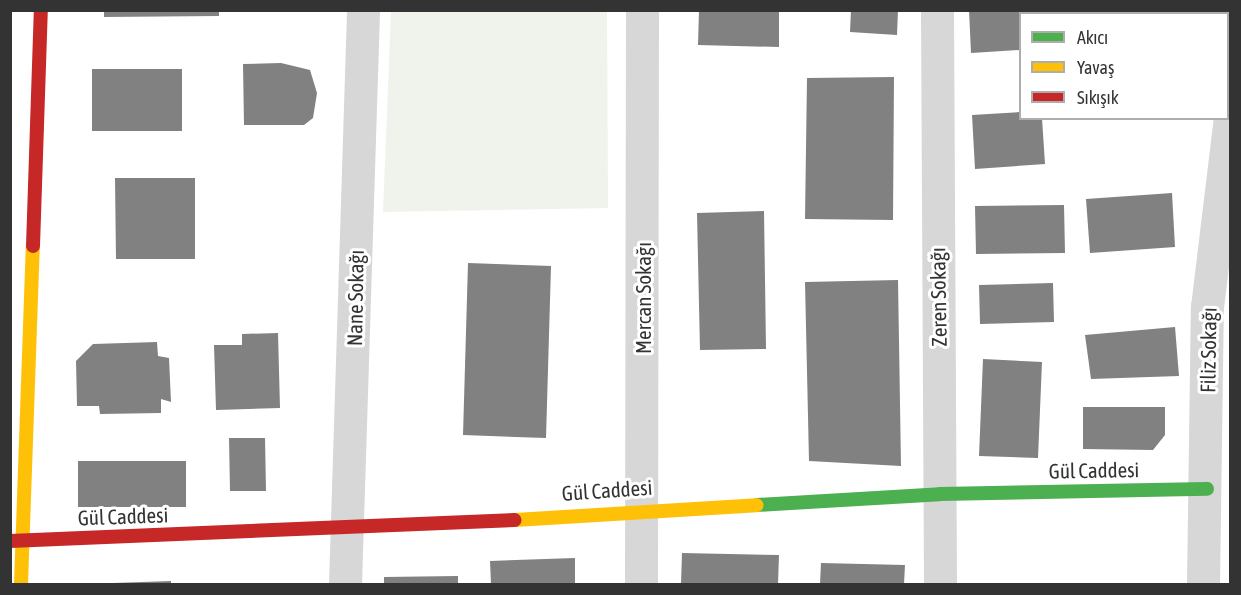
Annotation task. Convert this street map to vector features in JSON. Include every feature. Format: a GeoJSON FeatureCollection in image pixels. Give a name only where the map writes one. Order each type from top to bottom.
{"type":"FeatureCollection","features":[{"type":"Feature","properties":{"kind":"street"},"geometry":{"type":"LineString","coordinates":[[21,585],[16,541],[41,10]]}},
{"type":"Feature","properties":{"kind":"street","name":"Nane Sokağı"},"geometry":{"type":"LineString","coordinates":[[345,585],[349,530],[363,10]]}},
{"type":"Feature","properties":{"kind":"street","name":"Mercan Sokağı"},"geometry":{"type":"LineString","coordinates":[[642,10],[644,509],[642,585]]}},
{"type":"Feature","properties":{"kind":"street","name":"Zeren Sokağı"},"geometry":{"type":"LineString","coordinates":[[937,10],[940,585]]}},
{"type":"Feature","properties":{"kind":"street","name":"Filiz Sokağı"},"geometry":{"type":"LineString","coordinates":[[1203,585],[1230,117]]}},
{"type":"Feature","properties":{"kind":"street","name":"Gül Caddesi"},"geometry":{"type":"LineString","coordinates":[[16,541],[349,530],[644,509],[940,494],[1207,489]]}},
{"type":"Feature","properties":{"kind":"shaded area"},"geometry":{"type":"Polygon","coordinates":[[[391,11],[607,11],[608,208],[383,212],[391,11]]]}},
{"type":"Feature","properties":{"kind":"building"},"geometry":{"type":"Polygon","coordinates":[[[104,10],[219,10],[219,16],[104,17],[104,10]]]}},
{"type":"Feature","properties":{"kind":"building"},"geometry":{"type":"Polygon","coordinates":[[[699,10],[779,10],[779,47],[698,45],[699,10]]]}},
{"type":"Feature","properties":{"kind":"building"},"geometry":{"type":"Polygon","coordinates":[[[851,10],[898,10],[897,35],[850,32],[851,10]]]}},
{"type":"Feature","properties":{"kind":"building"},"geometry":{"type":"Polygon","coordinates":[[[969,10],[1076,10],[1076,12],[1019,12],[1019,50],[971,53],[969,10]]]}},
{"type":"Feature","properties":{"kind":"building"},"geometry":{"type":"Polygon","coordinates":[[[281,63],[310,70],[317,93],[313,118],[304,125],[244,125],[243,64],[281,63]]]}},
{"type":"Feature","properties":{"kind":"building"},"geometry":{"type":"Polygon","coordinates":[[[92,69],[182,69],[182,131],[92,131],[92,69]]]}},
{"type":"Feature","properties":{"kind":"building"},"geometry":{"type":"Polygon","coordinates":[[[894,77],[893,220],[805,219],[807,78],[894,77]]]}},
{"type":"Feature","properties":{"kind":"building"},"geometry":{"type":"Polygon","coordinates":[[[1019,112],[1019,120],[1042,120],[1045,164],[975,169],[972,115],[1019,112]]]}},
{"type":"Feature","properties":{"kind":"building"},"geometry":{"type":"Polygon","coordinates":[[[115,178],[195,178],[195,259],[116,259],[115,178]]]}},
{"type":"Feature","properties":{"kind":"building"},"geometry":{"type":"Polygon","coordinates":[[[1172,193],[1175,247],[1090,253],[1086,199],[1172,193]]]}},
{"type":"Feature","properties":{"kind":"building"},"geometry":{"type":"Polygon","coordinates":[[[1064,205],[1065,253],[976,254],[975,206],[1064,205]]]}},
{"type":"Feature","properties":{"kind":"building"},"geometry":{"type":"Polygon","coordinates":[[[764,211],[766,349],[700,350],[697,213],[764,211]]]}},
{"type":"Feature","properties":{"kind":"building"},"geometry":{"type":"Polygon","coordinates":[[[468,263],[551,266],[546,438],[463,435],[468,263]]]}},
{"type":"Feature","properties":{"kind":"building"},"geometry":{"type":"Polygon","coordinates":[[[898,280],[901,466],[809,461],[805,282],[898,280]]]}},
{"type":"Feature","properties":{"kind":"building"},"geometry":{"type":"Polygon","coordinates":[[[1053,283],[1054,322],[980,324],[979,285],[1053,283]]]}},
{"type":"Feature","properties":{"kind":"building"},"geometry":{"type":"Polygon","coordinates":[[[1175,327],[1179,376],[1091,379],[1085,335],[1175,327]]]}},
{"type":"Feature","properties":{"kind":"building"},"geometry":{"type":"Polygon","coordinates":[[[278,333],[280,408],[216,410],[214,345],[242,345],[242,334],[278,333]]]}},
{"type":"Feature","properties":{"kind":"building"},"geometry":{"type":"Polygon","coordinates":[[[157,342],[158,356],[169,358],[171,402],[161,399],[161,413],[100,414],[99,406],[77,406],[76,361],[93,344],[157,342]]]}},
{"type":"Feature","properties":{"kind":"building"},"geometry":{"type":"Polygon","coordinates":[[[983,359],[1042,362],[1038,458],[979,456],[983,359]]]}},
{"type":"Feature","properties":{"kind":"building"},"geometry":{"type":"Polygon","coordinates":[[[1083,407],[1165,407],[1165,435],[1153,450],[1083,449],[1083,407]]]}},
{"type":"Feature","properties":{"kind":"building"},"geometry":{"type":"Polygon","coordinates":[[[229,438],[265,438],[266,491],[230,491],[229,438]]]}},
{"type":"Feature","properties":{"kind":"building"},"geometry":{"type":"Polygon","coordinates":[[[78,461],[186,461],[186,507],[78,507],[78,461]]]}},
{"type":"Feature","properties":{"kind":"building"},"geometry":{"type":"Polygon","coordinates":[[[682,553],[779,555],[778,584],[681,584],[682,553]]]}},
{"type":"Feature","properties":{"kind":"building"},"geometry":{"type":"Polygon","coordinates":[[[575,558],[575,584],[491,584],[490,561],[575,558]]]}},
{"type":"Feature","properties":{"kind":"building"},"geometry":{"type":"Polygon","coordinates":[[[821,563],[905,565],[904,584],[820,584],[821,563]]]}},
{"type":"Feature","properties":{"kind":"building"},"geometry":{"type":"Polygon","coordinates":[[[458,576],[458,584],[384,584],[384,577],[458,576]]]}},
{"type":"Feature","properties":{"kind":"building"},"geometry":{"type":"Polygon","coordinates":[[[171,581],[171,584],[113,584],[113,583],[171,581]]]}},
{"type":"Feature","properties":{"kind":"traffic: fast"},"geometry":{"type":"LineString","coordinates":[[757,505],[940,494],[1207,489]]}},
{"type":"Feature","properties":{"kind":"traffic: slow"},"geometry":{"type":"LineString","coordinates":[[21,584],[33,246]]}},
{"type":"Feature","properties":{"kind":"traffic: slow"},"geometry":{"type":"LineString","coordinates":[[515,520],[757,505]]}},
{"type":"Feature","properties":{"kind":"traffic: jam"},"geometry":{"type":"LineString","coordinates":[[33,246],[41,10]]}},
{"type":"Feature","properties":{"kind":"traffic: jam"},"geometry":{"type":"LineString","coordinates":[[10,541],[515,520]]}}]}
